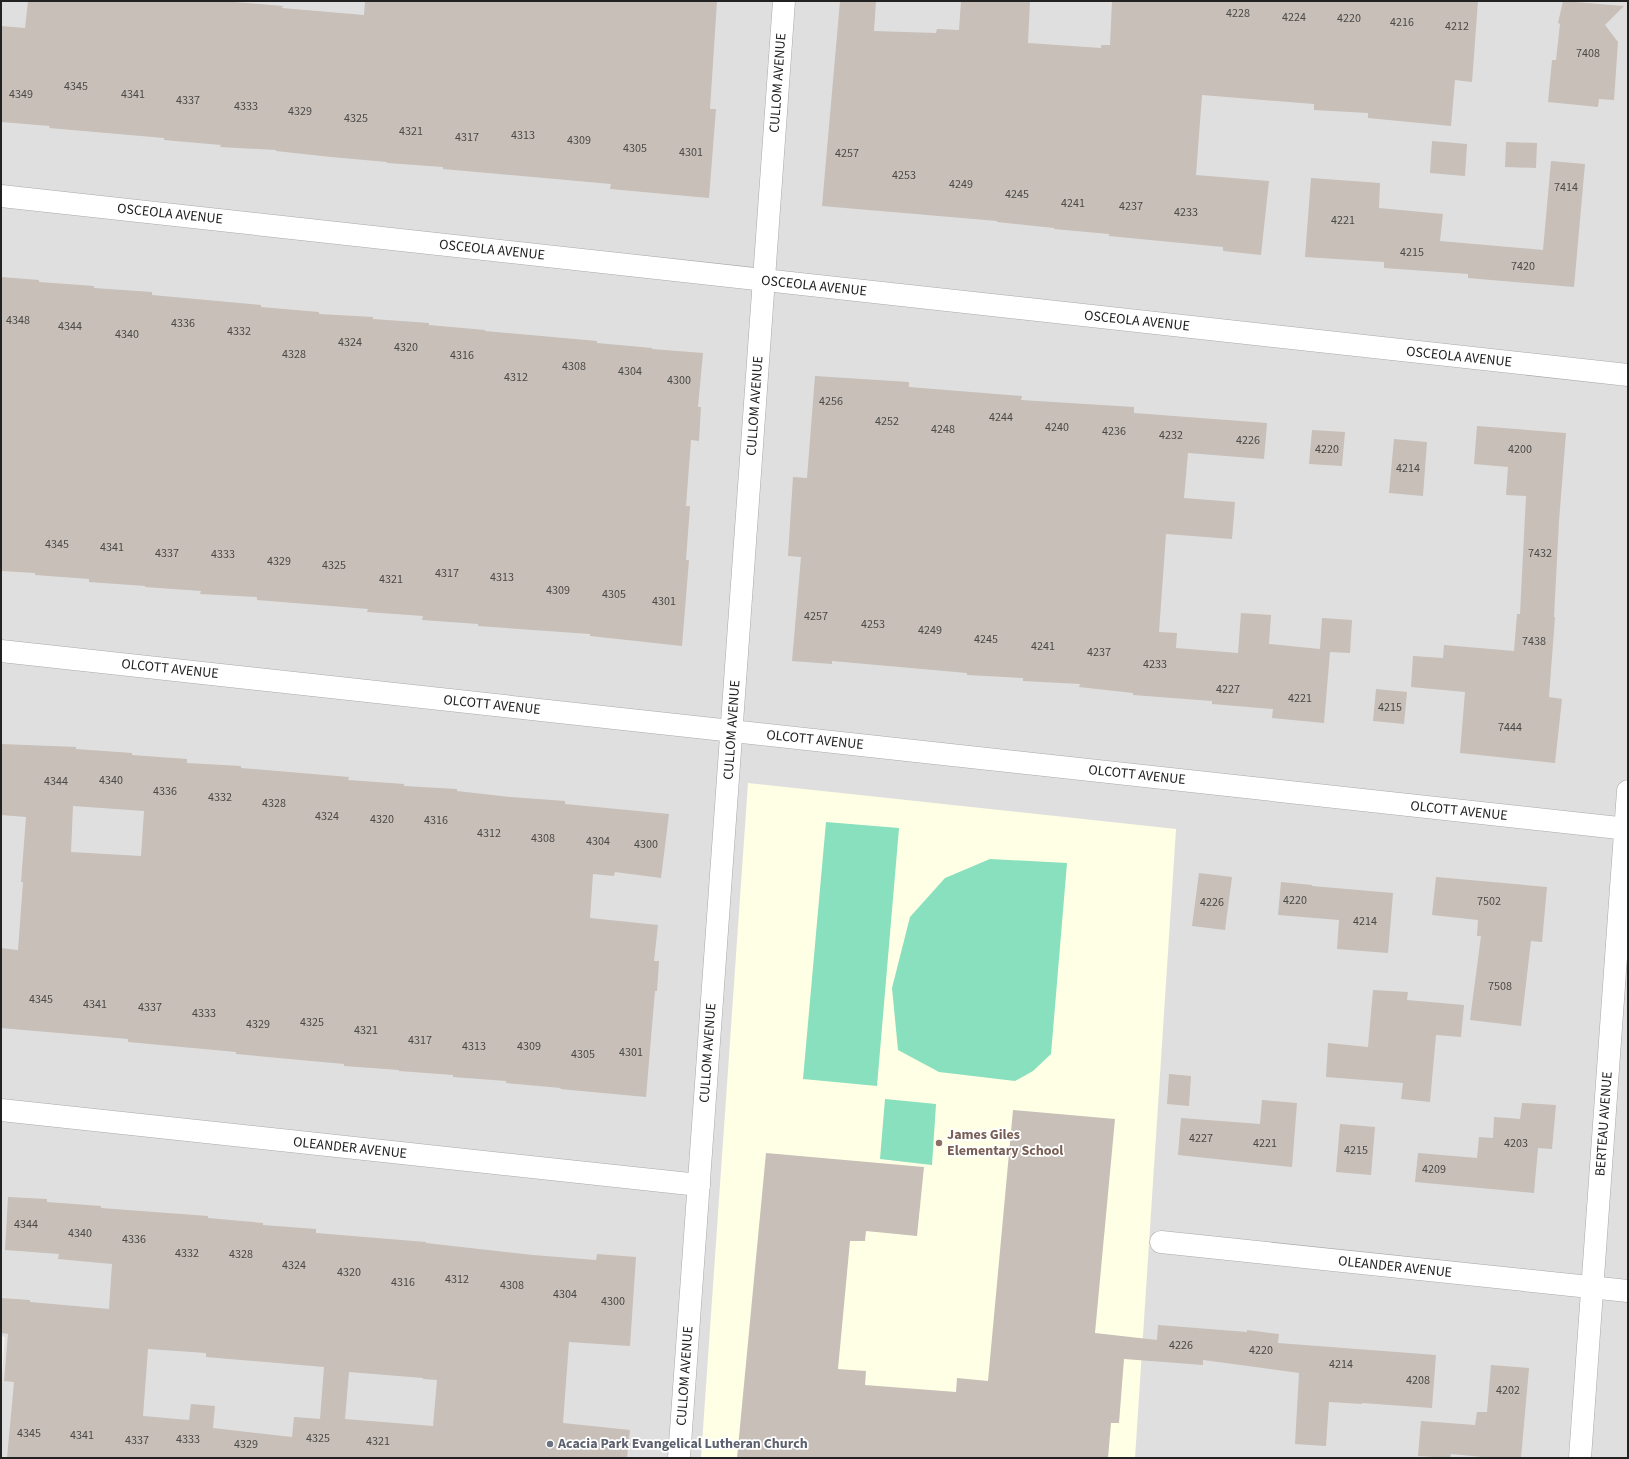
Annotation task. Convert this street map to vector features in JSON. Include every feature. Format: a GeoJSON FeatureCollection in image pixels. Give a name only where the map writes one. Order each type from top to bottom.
{"type":"FeatureCollection","features":[{"type":"Feature","properties":{"kind":"street","name":"CULLOM AVENUE"},"geometry":{"type":"LineString","coordinates":[[679,1458],[784,1]]}},
{"type":"Feature","properties":{"kind":"street","name":"OSCEOLA AVENUE"},"geometry":{"type":"LineString","coordinates":[[1,196],[1628,375]]}},
{"type":"Feature","properties":{"kind":"street","name":"OLCOTT AVENUE"},"geometry":{"type":"LineString","coordinates":[[1,650],[1627,829]]}},
{"type":"Feature","properties":{"kind":"street","name":"BERTEAU AVENUE"},"geometry":{"type":"LineString","coordinates":[[1580,1458],[1627,829],[1628,790]]}},
{"type":"Feature","properties":{"kind":"street","name":"OLEANDER AVENUE"},"geometry":{"type":"LineString","coordinates":[[1,1110],[699,1186]]}},
{"type":"Feature","properties":{"kind":"street","name":"OLEANDER AVENUE"},"geometry":{"type":"LineString","coordinates":[[1162,1242],[1628,1291]]}},
{"type":"Feature","properties":{"kind":"shaded area"},"geometry":{"type":"Polygon","coordinates":[[[1,1],[1628,1],[1628,1458],[1,1458],[1,1388],[5,1337],[1,1336],[1,1]]]}},
{"type":"Feature","properties":{"kind":"shaded area","name":"James Giles Elementary School"},"geometry":{"type":"Polygon","coordinates":[[[748,783],[1176,829],[1135,1458],[701,1458],[748,783]]]}},
{"type":"Feature","properties":{"kind":"green space"},"geometry":{"type":"Polygon","coordinates":[[[826,822],[899,828],[877,1086],[803,1079],[826,822]]]}},
{"type":"Feature","properties":{"kind":"green space"},"geometry":{"type":"Polygon","coordinates":[[[990,859],[1067,863],[1051,1054],[1033,1071],[1015,1081],[939,1072],[898,1050],[892,988],[910,917],[945,878],[990,859]]]}},
{"type":"Feature","properties":{"kind":"green space"},"geometry":{"type":"Polygon","coordinates":[[[885,1099],[936,1104],[932,1165],[880,1159],[885,1099]]]}},
{"type":"Feature","properties":{"kind":"building"},"geometry":{"type":"Polygon","coordinates":[[[28,1],[223,1],[364,15],[365,1],[717,1],[710,109],[716,109],[709,198],[610,189],[611,184],[443,169],[443,167],[387,163],[276,150],[220,147],[221,145],[164,140],[164,138],[49,128],[50,126],[1,122],[1,26],[25,28],[28,1]]]}},
{"type":"Feature","properties":{"kind":"building"},"geometry":{"type":"Polygon","coordinates":[[[840,1],[876,1],[874,31],[936,33],[937,29],[959,30],[961,1],[1030,1],[1028,43],[1101,48],[1101,45],[1110,45],[1112,1],[1478,1],[1472,82],[1455,80],[1451,126],[1368,118],[1368,113],[1314,110],[1314,104],[1202,95],[1196,175],[1269,181],[1261,255],[1223,251],[1223,247],[1109,236],[1109,234],[1054,229],[997,221],[822,206],[840,1]]]}},
{"type":"Feature","properties":{"kind":"building"},"geometry":{"type":"Polygon","coordinates":[[[1563,1],[1624,6],[1605,25],[1618,42],[1614,100],[1599,99],[1598,107],[1548,102],[1552,60],[1556,60],[1560,24],[1558,23],[1563,1]]]}},
{"type":"Feature","properties":{"kind":"building"},"geometry":{"type":"Polygon","coordinates":[[[1432,141],[1467,144],[1465,176],[1430,173],[1432,141]]]}},
{"type":"Feature","properties":{"kind":"building"},"geometry":{"type":"Polygon","coordinates":[[[1506,142],[1537,143],[1536,168],[1505,167],[1506,142]]]}},
{"type":"Feature","properties":{"kind":"building"},"geometry":{"type":"Polygon","coordinates":[[[1551,161],[1585,164],[1574,287],[1468,278],[1468,274],[1384,268],[1384,262],[1305,257],[1311,178],[1380,183],[1379,208],[1443,214],[1440,241],[1543,250],[1551,161]]]}},
{"type":"Feature","properties":{"kind":"building"},"geometry":{"type":"Polygon","coordinates":[[[1,277],[39,280],[39,282],[94,286],[94,288],[152,292],[152,295],[261,305],[261,307],[319,312],[319,314],[373,317],[373,319],[429,323],[429,325],[597,341],[597,343],[652,349],[703,353],[698,407],[701,407],[699,441],[691,440],[686,506],[690,506],[686,560],[689,560],[682,646],[590,636],[590,634],[478,626],[478,624],[422,620],[423,616],[367,612],[368,609],[257,600],[257,597],[200,594],[201,591],[89,582],[89,579],[1,571],[1,277]]]}},
{"type":"Feature","properties":{"kind":"building"},"geometry":{"type":"Polygon","coordinates":[[[815,376],[909,382],[909,387],[1022,396],[1021,400],[1134,407],[1134,413],[1267,423],[1264,459],[1188,453],[1184,498],[1235,502],[1232,539],[1166,534],[1159,632],[1177,633],[1176,648],[1238,653],[1241,613],[1271,615],[1269,644],[1320,649],[1322,618],[1352,620],[1350,653],[1330,652],[1324,723],[1272,718],[1273,709],[1212,704],[1212,701],[1133,695],[1133,693],[1079,687],[1080,684],[1023,681],[1023,678],[967,675],[967,673],[832,661],[832,664],[792,661],[801,557],[788,556],[793,477],[807,478],[815,376]]]}},
{"type":"Feature","properties":{"kind":"building"},"geometry":{"type":"Polygon","coordinates":[[[1477,426],[1566,433],[1559,521],[1555,617],[1549,697],[1562,699],[1555,763],[1460,753],[1465,692],[1411,687],[1413,656],[1443,658],[1444,645],[1514,651],[1517,614],[1520,614],[1526,496],[1506,495],[1508,467],[1474,464],[1477,426]]]}},
{"type":"Feature","properties":{"kind":"building"},"geometry":{"type":"Polygon","coordinates":[[[1312,430],[1345,432],[1342,466],[1309,464],[1312,430]]]}},
{"type":"Feature","properties":{"kind":"building"},"geometry":{"type":"Polygon","coordinates":[[[1394,439],[1427,442],[1423,496],[1389,493],[1394,439]]]}},
{"type":"Feature","properties":{"kind":"building"},"geometry":{"type":"Polygon","coordinates":[[[1376,689],[1407,692],[1404,724],[1373,721],[1376,689]]]}},
{"type":"Feature","properties":{"kind":"building"},"geometry":{"type":"Polygon","coordinates":[[[1,744],[76,747],[76,749],[187,759],[187,763],[241,766],[241,768],[349,777],[348,780],[404,784],[404,786],[457,789],[457,791],[511,797],[565,801],[565,804],[669,814],[661,878],[615,872],[614,876],[593,874],[590,918],[658,925],[654,961],[659,961],[657,991],[655,991],[646,1097],[506,1083],[506,1081],[453,1077],[453,1075],[344,1066],[344,1064],[236,1054],[236,1052],[128,1042],[128,1039],[1,1028],[1,948],[18,950],[26,817],[1,815],[1,744]],[[73,806],[71,852],[141,856],[144,811],[73,806]]]}},
{"type":"Feature","properties":{"kind":"building"},"geometry":{"type":"Polygon","coordinates":[[[1199,873],[1232,877],[1225,930],[1192,926],[1199,873]]]}},
{"type":"Feature","properties":{"kind":"building"},"geometry":{"type":"Polygon","coordinates":[[[1436,877],[1547,887],[1542,942],[1531,941],[1521,1026],[1470,1020],[1481,936],[1477,936],[1478,920],[1432,915],[1436,877]]]}},
{"type":"Feature","properties":{"kind":"building"},"geometry":{"type":"Polygon","coordinates":[[[1281,882],[1393,893],[1388,953],[1337,949],[1339,920],[1278,915],[1281,882]]]}},
{"type":"Feature","properties":{"kind":"building"},"geometry":{"type":"Polygon","coordinates":[[[1373,990],[1408,992],[1407,1000],[1464,1005],[1461,1037],[1436,1035],[1430,1102],[1401,1099],[1403,1083],[1326,1077],[1328,1043],[1368,1047],[1373,990]]]}},
{"type":"Feature","properties":{"kind":"building"},"geometry":{"type":"Polygon","coordinates":[[[1169,1074],[1191,1076],[1189,1106],[1167,1104],[1169,1074]]]}},
{"type":"Feature","properties":{"kind":"building"},"geometry":{"type":"Polygon","coordinates":[[[1262,1100],[1297,1103],[1292,1167],[1178,1155],[1181,1118],[1260,1124],[1262,1100]]]}},
{"type":"Feature","properties":{"kind":"building"},"geometry":{"type":"Polygon","coordinates":[[[1522,1103],[1556,1105],[1552,1149],[1538,1148],[1534,1193],[1415,1182],[1418,1153],[1477,1158],[1479,1137],[1493,1138],[1494,1117],[1520,1119],[1522,1103]]]}},
{"type":"Feature","properties":{"kind":"building"},"geometry":{"type":"Polygon","coordinates":[[[1013,1110],[1115,1119],[1095,1333],[1157,1340],[1158,1325],[1247,1332],[1247,1330],[1279,1334],[1278,1343],[1436,1355],[1432,1408],[1329,1402],[1326,1446],[1295,1444],[1299,1373],[1203,1360],[1203,1365],[1124,1359],[1119,1423],[1111,1423],[1108,1458],[737,1458],[766,1153],[924,1167],[917,1236],[866,1231],[865,1241],[850,1241],[838,1369],[866,1371],[865,1385],[956,1392],[957,1378],[988,1381],[1013,1110]]]}},
{"type":"Feature","properties":{"kind":"building"},"geometry":{"type":"Polygon","coordinates":[[[1340,1124],[1375,1127],[1371,1175],[1336,1172],[1340,1124]]]}},
{"type":"Feature","properties":{"kind":"building"},"geometry":{"type":"Polygon","coordinates":[[[8,1197],[47,1199],[47,1202],[101,1206],[101,1208],[208,1216],[208,1218],[263,1223],[263,1225],[316,1229],[316,1233],[426,1242],[533,1255],[596,1260],[597,1254],[636,1257],[630,1346],[569,1342],[563,1423],[630,1430],[627,1458],[7,1458],[14,1382],[4,1381],[8,1334],[1,1333],[1,1298],[109,1309],[112,1264],[58,1259],[59,1254],[5,1250],[8,1197]],[[148,1349],[143,1416],[189,1420],[191,1404],[215,1406],[213,1428],[292,1437],[294,1417],[320,1419],[324,1367],[206,1357],[206,1353],[148,1349]],[[349,1372],[345,1419],[433,1426],[437,1380],[349,1372]]]}},
{"type":"Feature","properties":{"kind":"building"},"geometry":{"type":"Polygon","coordinates":[[[1491,1365],[1529,1368],[1521,1458],[1493,1458],[1451,1454],[1450,1458],[1418,1456],[1421,1421],[1475,1425],[1477,1412],[1487,1412],[1491,1365]]]}},
{"type":"Feature","properties":{"kind":"place","name":"James Giles Elementary School"},"geometry":{"type":"Point","coordinates":[939,1143]}},
{"type":"Feature","properties":{"kind":"place","name":"Acacia Park Evangelical Lutheran Church"},"geometry":{"type":"Point","coordinates":[550,1444]}}]}
